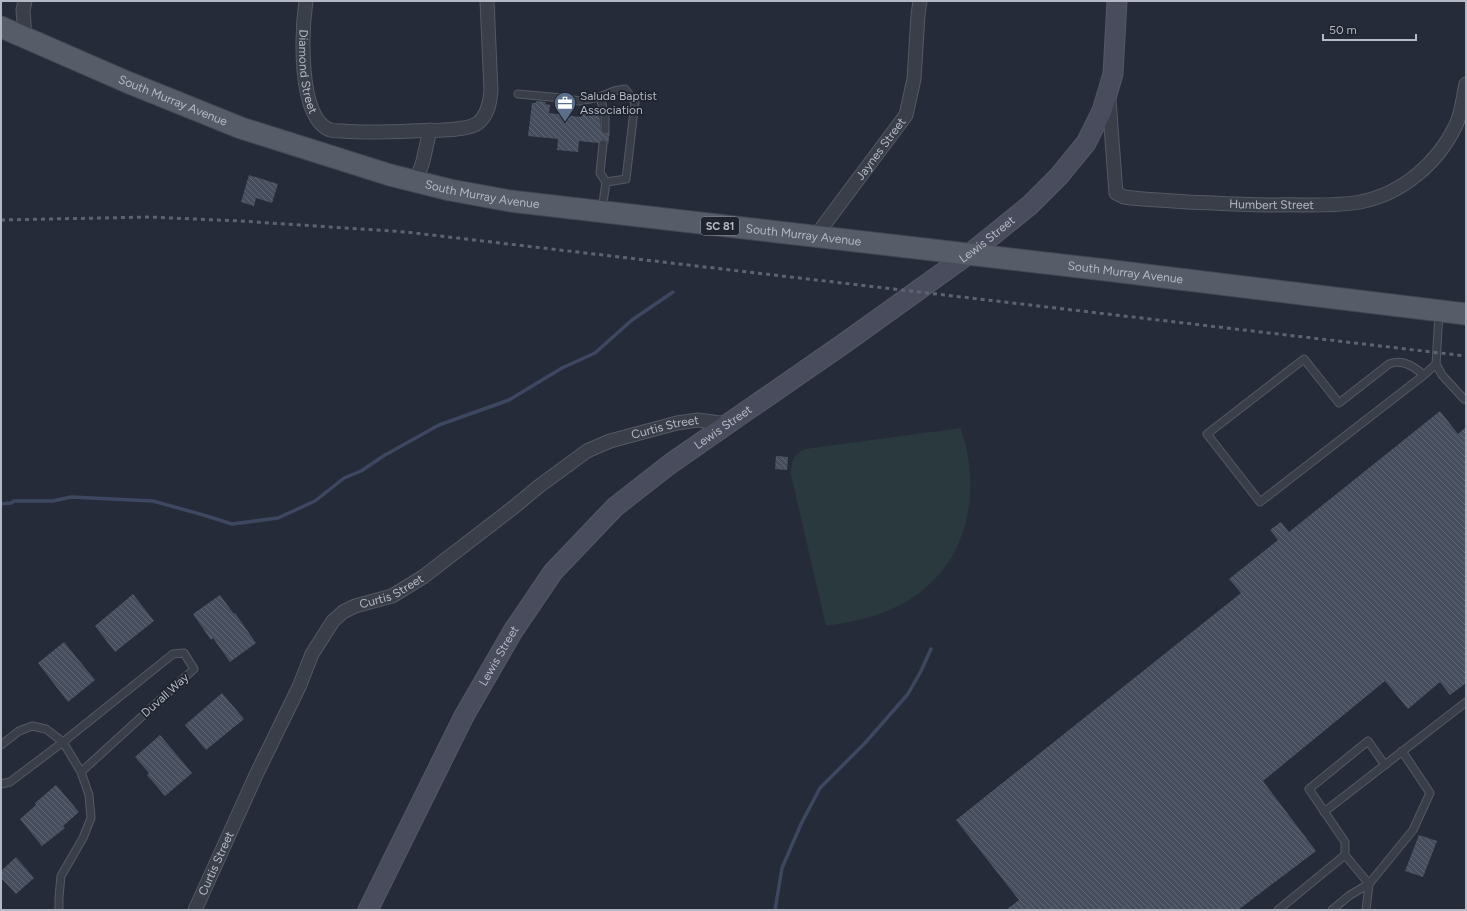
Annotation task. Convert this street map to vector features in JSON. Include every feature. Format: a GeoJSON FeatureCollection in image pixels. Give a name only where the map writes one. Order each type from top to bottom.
{"type":"FeatureCollection","features":[{"type":"Feature","properties":{"kind":"main road","name":"South Murray Avenue"},"geometry":{"type":"LineString","coordinates":[[1,27],[127,82],[240,128],[349,163],[450,190],[510,201],[1466,314]]}},
{"type":"Feature","properties":{"kind":"street"},"geometry":{"type":"LineString","coordinates":[[25,1],[23,10],[25,37]]}},
{"type":"Feature","properties":{"kind":"street","name":"Diamond Street"},"geometry":{"type":"LineString","coordinates":[[306,1],[303,39],[303,66],[306,89],[318,120],[330,130],[385,133],[461,129],[477,124],[484,117],[490,104],[491,90],[487,1]]}},
{"type":"Feature","properties":{"kind":"street","name":"Jaynes Street"},"geometry":{"type":"LineString","coordinates":[[815,237],[906,115],[914,79],[920,1]]}},
{"type":"Feature","properties":{"kind":"street","name":"Lewis Street"},"geometry":{"type":"LineString","coordinates":[[368,910],[464,716],[513,631],[553,572],[615,507],[670,464],[846,342],[968,254],[1030,205],[1059,176],[1086,144],[1102,111],[1113,74],[1117,1]]}},
{"type":"Feature","properties":{"kind":"street","name":"Humbert Street"},"geometry":{"type":"LineString","coordinates":[[1108,92],[1116,193],[1124,197],[1250,205],[1341,204],[1361,202],[1379,196],[1398,187],[1424,169],[1445,144],[1456,125],[1466,84]]}},
{"type":"Feature","properties":{"kind":"street"},"geometry":{"type":"LineString","coordinates":[[416,182],[423,161],[430,130]]}},
{"type":"Feature","properties":{"kind":"street","name":"Curtis Street"},"geometry":{"type":"LineString","coordinates":[[195,910],[256,775],[299,687],[312,654],[333,620],[343,612],[355,606],[392,596],[423,577],[538,487],[587,451],[610,441],[677,423],[698,420],[727,424]]}},
{"type":"Feature","properties":{"kind":"lane"},"geometry":{"type":"LineString","coordinates":[[518,94],[579,101],[600,97],[614,91],[625,89],[635,102],[626,179],[606,182]]}},
{"type":"Feature","properties":{"kind":"lane"},"geometry":{"type":"LineString","coordinates":[[600,97],[605,115],[605,130]]}},
{"type":"Feature","properties":{"kind":"lane"},"geometry":{"type":"LineString","coordinates":[[602,212],[606,182],[600,173],[603,144]]}},
{"type":"Feature","properties":{"kind":"lane"},"geometry":{"type":"LineString","coordinates":[[1439,311],[1436,364],[1442,375],[1466,400]]}},
{"type":"Feature","properties":{"kind":"lane"},"geometry":{"type":"LineString","coordinates":[[1424,375],[1413,366],[1396,362],[1389,364],[1339,403],[1304,359],[1207,434],[1260,502],[1424,375],[1436,364]]}},
{"type":"Feature","properties":{"kind":"lane","name":"Duvall Way"},"geometry":{"type":"LineString","coordinates":[[1,784],[10,782],[63,742],[173,654],[184,652],[194,669],[81,772]]}},
{"type":"Feature","properties":{"kind":"lane"},"geometry":{"type":"LineString","coordinates":[[1324,812],[1466,702]]}},
{"type":"Feature","properties":{"kind":"lane"},"geometry":{"type":"LineString","coordinates":[[1,745],[19,731],[32,726],[46,729],[63,742],[81,772],[89,795],[91,818],[83,838],[61,876],[59,910]]}},
{"type":"Feature","properties":{"kind":"lane"},"geometry":{"type":"LineString","coordinates":[[1366,910],[1369,884],[1345,855],[1346,842],[1309,789],[1368,741],[1385,765]]}},
{"type":"Feature","properties":{"kind":"lane"},"geometry":{"type":"LineString","coordinates":[[1332,910],[1350,895],[1369,884],[1413,830],[1430,793],[1402,751]]}},
{"type":"Feature","properties":{"kind":"lane"},"geometry":{"type":"LineString","coordinates":[[1278,910],[1345,855]]}},
{"type":"Feature","properties":{"kind":"shaded area"},"geometry":{"type":"Polygon","coordinates":[[[961,428],[968,457],[970,480],[969,503],[965,525],[958,545],[947,564],[934,581],[916,595],[896,607],[871,617],[826,626],[791,475],[792,462],[795,456],[805,449],[961,428]]]}},
{"type":"Feature","properties":{"kind":"building","name":"Saluda Baptist Association"},"geometry":{"type":"Polygon","coordinates":[[[536,101],[546,102],[545,104],[550,105],[549,113],[581,117],[582,110],[599,112],[601,132],[605,135],[610,131],[608,145],[604,139],[598,143],[579,141],[578,152],[557,150],[558,139],[528,136],[532,103],[536,103],[536,101]]]}},
{"type":"Feature","properties":{"kind":"building"},"geometry":{"type":"Polygon","coordinates":[[[249,175],[278,184],[272,203],[256,198],[254,206],[241,202],[249,175]]]}},
{"type":"Feature","properties":{"kind":"building"},"geometry":{"type":"Polygon","coordinates":[[[1440,411],[1458,434],[1466,427],[1466,683],[1450,695],[1440,682],[1408,709],[1385,681],[1263,781],[1316,851],[1238,910],[1006,910],[1019,900],[956,820],[1241,593],[1229,579],[1278,540],[1270,530],[1281,522],[1289,532],[1440,411]]]}},
{"type":"Feature","properties":{"kind":"building"},"geometry":{"type":"Polygon","coordinates":[[[776,456],[788,457],[787,470],[775,469],[776,456]]]}},
{"type":"Feature","properties":{"kind":"building"},"geometry":{"type":"Polygon","coordinates":[[[133,594],[154,621],[115,652],[95,626],[133,594]]]}},
{"type":"Feature","properties":{"kind":"building"},"geometry":{"type":"Polygon","coordinates":[[[220,595],[256,643],[230,662],[213,638],[211,640],[193,614],[220,595]]]}},
{"type":"Feature","properties":{"kind":"building"},"geometry":{"type":"Polygon","coordinates":[[[64,642],[95,680],[68,702],[38,663],[64,642]]]}},
{"type":"Feature","properties":{"kind":"building"},"geometry":{"type":"Polygon","coordinates":[[[222,693],[244,719],[206,750],[185,725],[222,693]]]}},
{"type":"Feature","properties":{"kind":"building"},"geometry":{"type":"Polygon","coordinates":[[[160,735],[192,773],[165,796],[147,775],[149,773],[135,757],[160,735]]]}},
{"type":"Feature","properties":{"kind":"building"},"geometry":{"type":"Polygon","coordinates":[[[56,785],[79,812],[63,826],[65,828],[42,846],[20,819],[36,805],[35,803],[56,785]]]}},
{"type":"Feature","properties":{"kind":"building"},"geometry":{"type":"Polygon","coordinates":[[[1419,835],[1437,841],[1423,877],[1405,871],[1419,835]]]}},
{"type":"Feature","properties":{"kind":"building"},"geometry":{"type":"Polygon","coordinates":[[[16,857],[34,878],[16,894],[1,878],[1,871],[16,857]]]}},
{"type":"Feature","properties":{"kind":"waterway"},"geometry":{"type":"LineString","coordinates":[[1,504],[11,503],[14,501],[53,501],[71,497],[153,501],[232,524],[278,518],[315,501],[344,478],[361,471],[385,455],[439,425],[509,400],[562,368],[595,353],[632,320],[673,292]]}},
{"type":"Feature","properties":{"kind":"waterway"},"geometry":{"type":"LineString","coordinates":[[775,910],[782,868],[801,824],[820,788],[865,743],[908,694],[931,649]]}},
{"type":"Feature","properties":{"kind":"railway"},"geometry":{"type":"LineString","coordinates":[[1,220],[149,217],[240,221],[406,232],[1466,356]]}},
{"type":"Feature","properties":{"kind":"place","name":"Saluda Baptist Association"},"geometry":{"type":"Point","coordinates":[565,122]}}]}
